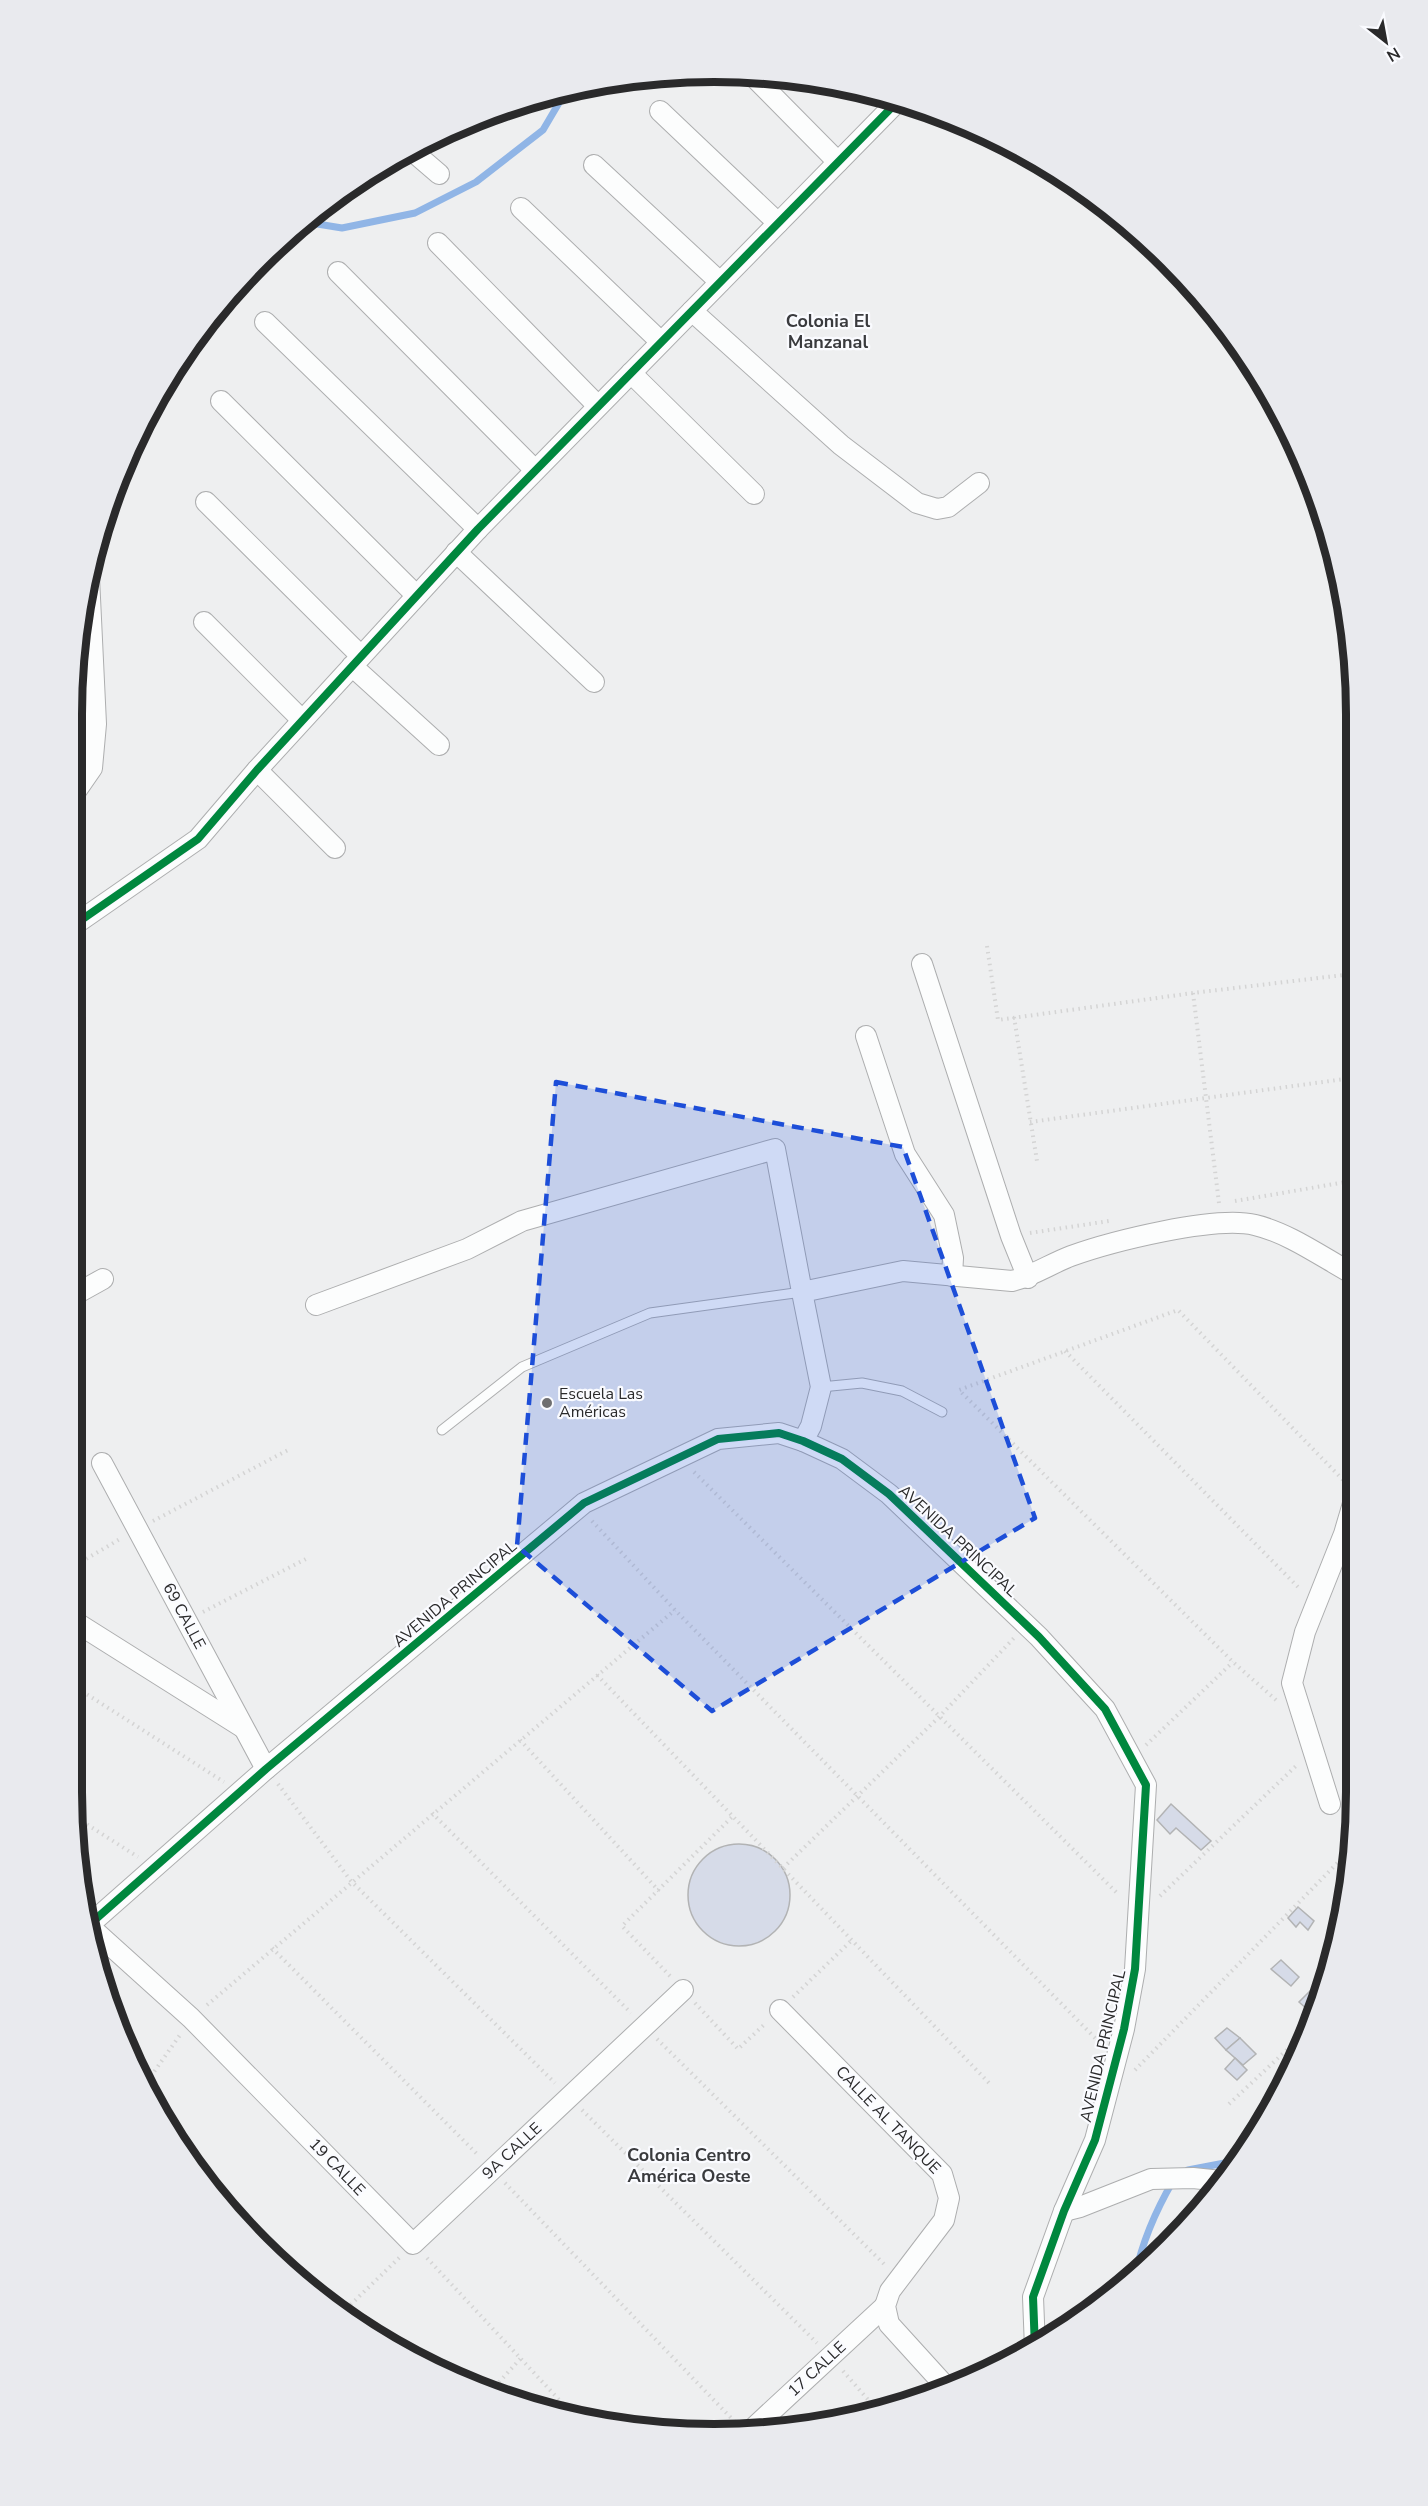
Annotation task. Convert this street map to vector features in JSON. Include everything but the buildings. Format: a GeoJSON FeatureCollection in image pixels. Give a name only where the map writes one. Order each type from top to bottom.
{"type":"FeatureCollection","features":[{"type":"Feature","properties":{"kind":"street"},"geometry":{"type":"LineString","coordinates":[[762,85],[838,162]]}},
{"type":"Feature","properties":{"kind":"street"},"geometry":{"type":"LineString","coordinates":[[82,919],[198,839],[302,720],[478,528],[838,162],[887,107]]}},
{"type":"Feature","properties":{"kind":"street"},"geometry":{"type":"LineString","coordinates":[[660,111],[778,223]]}},
{"type":"Feature","properties":{"kind":"street"},"geometry":{"type":"LineString","coordinates":[[419,156],[439,174]]}},
{"type":"Feature","properties":{"kind":"street"},"geometry":{"type":"LineString","coordinates":[[594,165],[720,282]]}},
{"type":"Feature","properties":{"kind":"street"},"geometry":{"type":"LineString","coordinates":[[521,208],[661,342]]}},
{"type":"Feature","properties":{"kind":"street"},"geometry":{"type":"LineString","coordinates":[[438,243],[598,406]]}},
{"type":"Feature","properties":{"kind":"street"},"geometry":{"type":"LineString","coordinates":[[338,272],[535,470]]}},
{"type":"Feature","properties":{"kind":"street"},"geometry":{"type":"LineString","coordinates":[[692,311],[841,445],[917,503],[937,509],[948,507],[979,483]]}},
{"type":"Feature","properties":{"kind":"street"},"geometry":{"type":"LineString","coordinates":[[265,322],[478,528]]}},
{"type":"Feature","properties":{"kind":"street"},"geometry":{"type":"LineString","coordinates":[[631,373],[754,494]]}},
{"type":"Feature","properties":{"kind":"street"},"geometry":{"type":"LineString","coordinates":[[221,401],[416,595]]}},
{"type":"Feature","properties":{"kind":"street"},"geometry":{"type":"LineString","coordinates":[[206,502],[439,745]]}},
{"type":"Feature","properties":{"kind":"street"},"geometry":{"type":"LineString","coordinates":[[456,552],[594,682]]}},
{"type":"Feature","properties":{"kind":"street"},"geometry":{"type":"LineString","coordinates":[[82,782],[92,768],[96,724],[91,615]]}},
{"type":"Feature","properties":{"kind":"street"},"geometry":{"type":"LineString","coordinates":[[204,622],[302,720]]}},
{"type":"Feature","properties":{"kind":"street"},"geometry":{"type":"LineString","coordinates":[[257,771],[335,849]]}},
{"type":"Feature","properties":{"kind":"street"},"geometry":{"type":"LineString","coordinates":[[922,964],[1011,1236],[1028,1278]]}},
{"type":"Feature","properties":{"kind":"street"},"geometry":{"type":"LineString","coordinates":[[866,1036],[905,1154],[944,1215],[953,1258],[952,1276]]}},
{"type":"Feature","properties":{"kind":"street"},"geometry":{"type":"LineString","coordinates":[[316,1305],[467,1249],[522,1221],[775,1149],[821,1387],[811,1426],[803,1441]]}},
{"type":"Feature","properties":{"kind":"street"},"geometry":{"type":"LineString","coordinates":[[802,1292],[903,1271],[1012,1281],[1028,1278],[1070,1257],[1118,1241],[1221,1224],[1252,1224],[1275,1231],[1346,1270]]}},
{"type":"Feature","properties":{"kind":"street"},"geometry":{"type":"LineString","coordinates":[[82,1290],[103,1279]]}},
{"type":"Feature","properties":{"kind":"street","name":"AVENIDA PRINCIPAL"},"geometry":{"type":"LineString","coordinates":[[96,1919],[266,1769],[579,1507],[718,1439],[779,1433],[803,1441],[842,1459],[889,1494],[1026,1625],[1105,1709],[1146,1785],[1140,1915],[1135,1969],[1124,2029],[1095,2140],[1064,2211],[1033,2297],[1035,2336]]}},
{"type":"Feature","properties":{"kind":"street","name":"69 CALLE"},"geometry":{"type":"LineString","coordinates":[[102,1463],[266,1769]]}},
{"type":"Feature","properties":{"kind":"street"},"geometry":{"type":"LineString","coordinates":[[1330,1804],[1292,1683],[1305,1632],[1344,1534],[1346,1517]]}},
{"type":"Feature","properties":{"kind":"street"},"geometry":{"type":"LineString","coordinates":[[82,1626],[244,1729]]}},
{"type":"Feature","properties":{"kind":"street","name":"19 CALLE"},"geometry":{"type":"LineString","coordinates":[[99,1934],[192,2018],[413,2244]]}},
{"type":"Feature","properties":{"kind":"street","name":"9A CALLE"},"geometry":{"type":"LineString","coordinates":[[413,2244],[683,1990]]}},
{"type":"Feature","properties":{"kind":"street","name":"CALLE AL TANQUE"},"geometry":{"type":"LineString","coordinates":[[780,2010],[942,2174],[949,2198],[944,2220],[890,2291],[885,2306]]}},
{"type":"Feature","properties":{"kind":"street"},"geometry":{"type":"LineString","coordinates":[[1064,2211],[1151,2179],[1212,2180]]}},
{"type":"Feature","properties":{"kind":"street"},"geometry":{"type":"LineString","coordinates":[[885,2306],[889,2324],[941,2381]]}},
{"type":"Feature","properties":{"kind":"street","name":"17 CALLE"},"geometry":{"type":"LineString","coordinates":[[750,2422],[885,2306]]}},
{"type":"Feature","properties":{"kind":"lane"},"geometry":{"type":"LineString","coordinates":[[442,1430],[522,1367],[650,1313],[802,1292]]}},
{"type":"Feature","properties":{"kind":"lane"},"geometry":{"type":"LineString","coordinates":[[821,1387],[862,1383],[902,1391],[942,1412]]}},
{"type":"Feature","properties":{"kind":"path"},"geometry":{"type":"LineString","coordinates":[[987,946],[998,1020],[1346,975]]}},
{"type":"Feature","properties":{"kind":"path"},"geometry":{"type":"LineString","coordinates":[[1194,993],[1221,1224]]}},
{"type":"Feature","properties":{"kind":"path"},"geometry":{"type":"LineString","coordinates":[[1014,1017],[1037,1161]]}},
{"type":"Feature","properties":{"kind":"path"},"geometry":{"type":"LineString","coordinates":[[1030,1122],[1346,1079]]}},
{"type":"Feature","properties":{"kind":"path"},"geometry":{"type":"LineString","coordinates":[[1306,1727],[1233,1662],[959,1390],[1178,1310],[1346,1489]]}},
{"type":"Feature","properties":{"kind":"path"},"geometry":{"type":"LineString","coordinates":[[1065,1351],[1316,1605]]}},
{"type":"Feature","properties":{"kind":"path"},"geometry":{"type":"LineString","coordinates":[[82,1561],[288,1450]]}},
{"type":"Feature","properties":{"kind":"path"},"geometry":{"type":"LineString","coordinates":[[680,1458],[1140,1915],[1314,1749]]}},
{"type":"Feature","properties":{"kind":"path"},"geometry":{"type":"LineString","coordinates":[[579,1507],[675,1610],[1116,2060]]}},
{"type":"Feature","properties":{"kind":"path"},"geometry":{"type":"LineString","coordinates":[[187,1621],[306,1559]]}},
{"type":"Feature","properties":{"kind":"path"},"geometry":{"type":"LineString","coordinates":[[151,2076],[192,2018],[272,1948],[675,1610]]}},
{"type":"Feature","properties":{"kind":"path"},"geometry":{"type":"LineString","coordinates":[[783,1868],[939,1717],[1026,1625]]}},
{"type":"Feature","properties":{"kind":"path"},"geometry":{"type":"LineString","coordinates":[[1132,1758],[1233,1662]]}},
{"type":"Feature","properties":{"kind":"path"},"geometry":{"type":"LineString","coordinates":[[597,1675],[990,2084]]}},
{"type":"Feature","properties":{"kind":"path"},"geometry":{"type":"LineString","coordinates":[[82,1691],[240,1792]]}},
{"type":"Feature","properties":{"kind":"path"},"geometry":{"type":"LineString","coordinates":[[520,1740],[660,1891]]}},
{"type":"Feature","properties":{"kind":"path"},"geometry":{"type":"LineString","coordinates":[[432,1813],[900,2280]]}},
{"type":"Feature","properties":{"kind":"path"},"geometry":{"type":"LineString","coordinates":[[732,1817],[660,1891],[622,1926],[738,2049],[852,1940]]}},
{"type":"Feature","properties":{"kind":"path"},"geometry":{"type":"LineString","coordinates":[[83,1822],[154,1867]]}},
{"type":"Feature","properties":{"kind":"path"},"geometry":{"type":"LineString","coordinates":[[1135,2071],[1341,1859]]}},
{"type":"Feature","properties":{"kind":"path"},"geometry":{"type":"LineString","coordinates":[[272,1948],[738,2423]]}},
{"type":"Feature","properties":{"kind":"path"},"geometry":{"type":"LineString","coordinates":[[1229,2104],[1292,2045]]}},
{"type":"Feature","properties":{"kind":"path"},"geometry":{"type":"LineString","coordinates":[[349,2307],[413,2244],[564,2405]]}},
{"type":"Feature","properties":{"kind":"path"},"geometry":{"type":"LineString","coordinates":[[497,2385],[521,2358]]}},
{"type":"Feature","properties":{"kind":"highlighted area"},"geometry":{"type":"Polygon","coordinates":[[[556,1082],[903,1147],[1035,1518],[712,1711],[517,1546],[556,1082]]]}},
{"type":"Feature","properties":{"kind":"waterway"},"geometry":{"type":"LineString","coordinates":[[317,224],[342,228],[415,213],[476,182],[543,130],[559,102]]}},
{"type":"Feature","properties":{"kind":"waterway"},"geometry":{"type":"LineString","coordinates":[[1188,2170],[1224,2163]]}},
{"type":"Feature","properties":{"kind":"waterway"},"geometry":{"type":"LineString","coordinates":[[1140,2258],[1150,2227],[1173,2181]]}},
{"type":"Feature","properties":{"kind":"cycle path"},"geometry":{"type":"LineString","coordinates":[[82,919],[198,839],[257,770],[478,529],[891,108]]}},
{"type":"Feature","properties":{"kind":"cycle path"},"geometry":{"type":"LineString","coordinates":[[96,1919],[266,1769],[584,1503],[718,1439],[779,1433],[803,1441],[842,1459],[889,1494],[1039,1637],[1105,1709],[1146,1785],[1135,1969],[1124,2029],[1095,2140],[1064,2211],[1033,2297],[1035,2336]]}},
{"type":"Feature","properties":{"kind":"place","name":"Escuela Las Américas"},"geometry":{"type":"Point","coordinates":[547,1403]}},
{"type":"Feature","properties":{"kind":"district","name":"Colonia El Manzanal"},"geometry":{"type":"Point","coordinates":[828,331]}},
{"type":"Feature","properties":{"kind":"district","name":"Colonia Centro América Oeste"},"geometry":{"type":"Point","coordinates":[689,2165]}}]}
